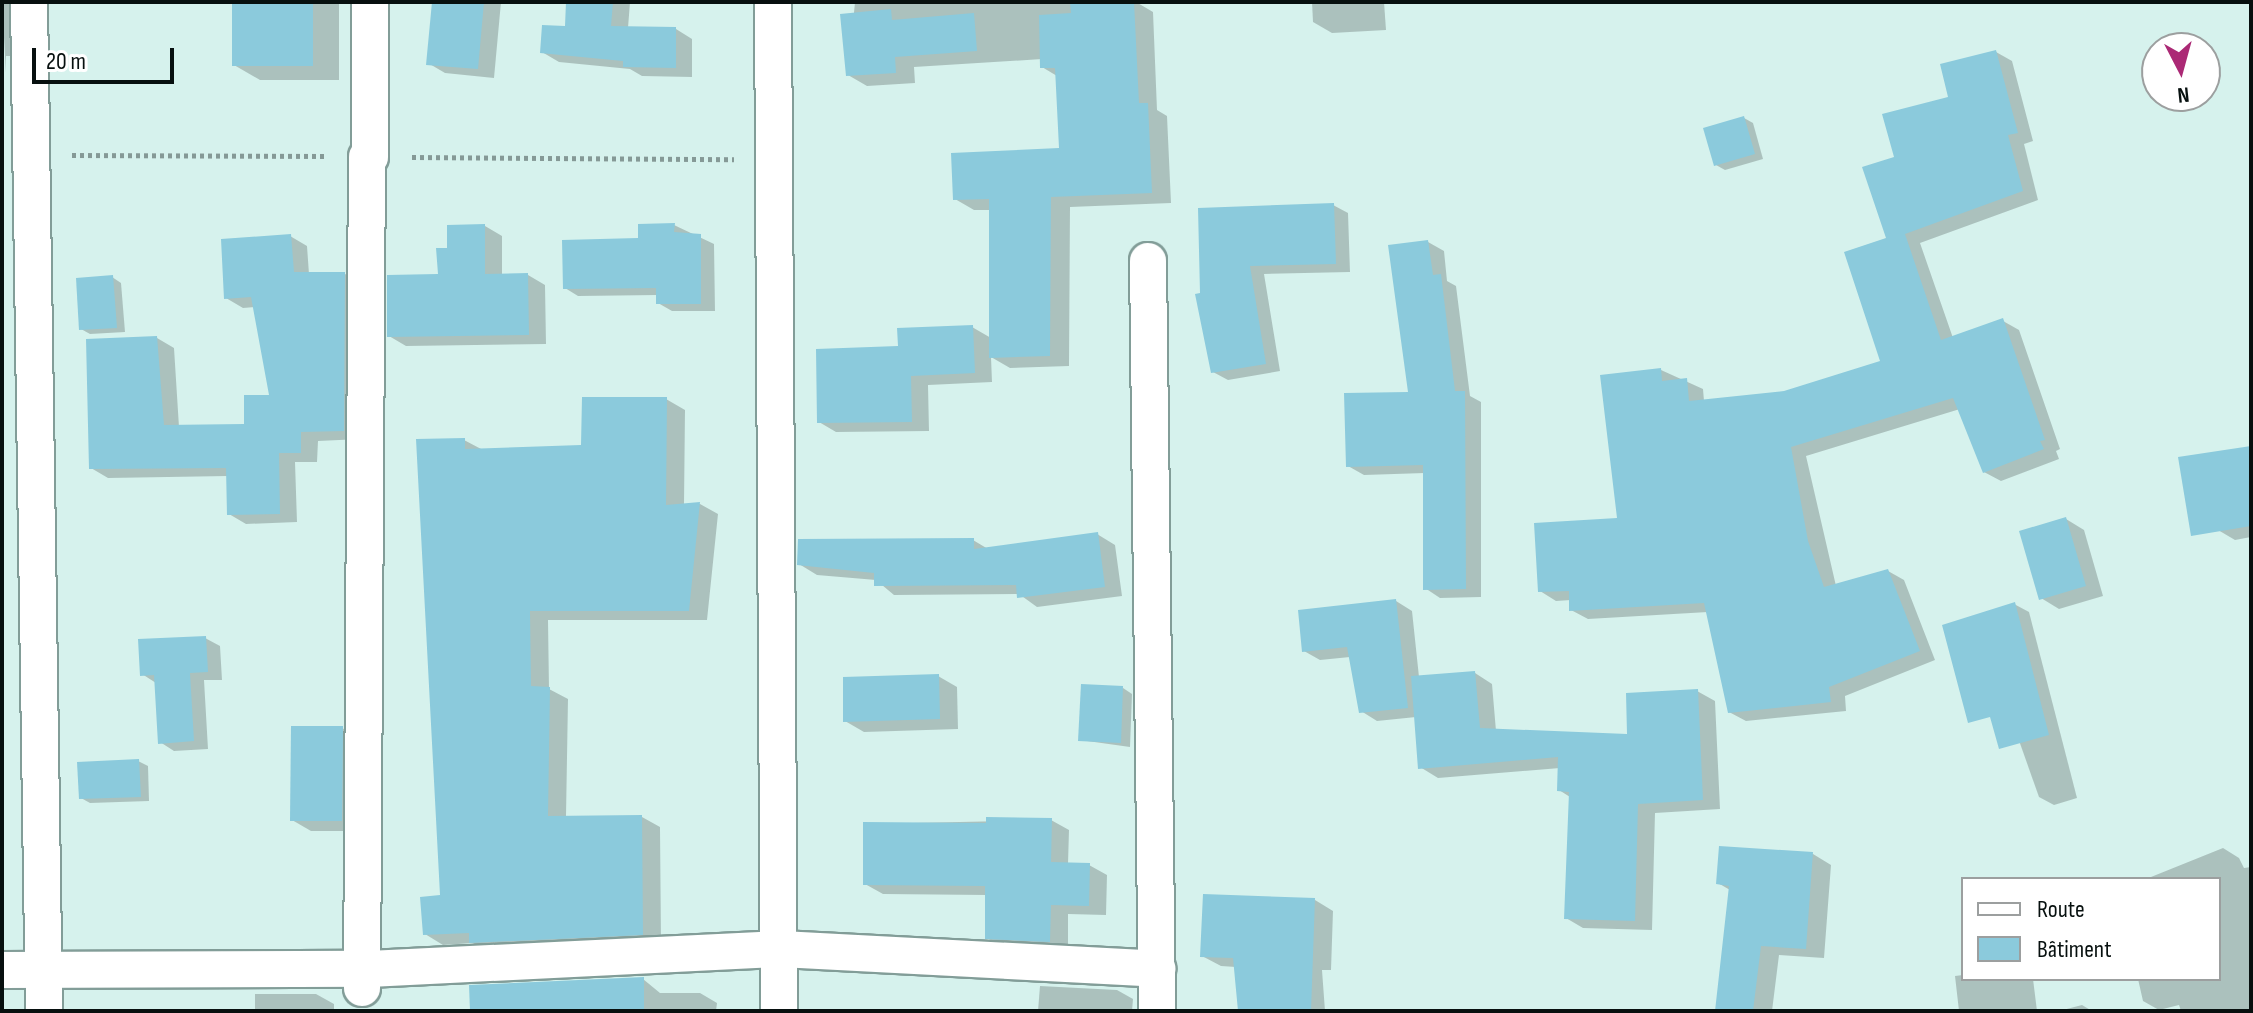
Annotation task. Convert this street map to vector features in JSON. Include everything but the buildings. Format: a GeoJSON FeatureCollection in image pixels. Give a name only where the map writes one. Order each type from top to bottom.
{"type":"FeatureCollection","features":[{"type":"Feature","properties":{"kind":"street"},"geometry":{"type":"LineString","coordinates":[[29,2],[44,1011]]}},
{"type":"Feature","properties":{"kind":"street"},"geometry":{"type":"LineString","coordinates":[[362,979],[370,2]]}},
{"type":"Feature","properties":{"kind":"street"},"geometry":{"type":"LineString","coordinates":[[773,2],[779,1011]]}},
{"type":"Feature","properties":{"kind":"street"},"geometry":{"type":"LineString","coordinates":[[1148,261],[1157,1011]]}},
{"type":"Feature","properties":{"kind":"street"},"geometry":{"type":"LineString","coordinates":[[2,970],[362,979],[781,949],[1157,969]]}}]}
